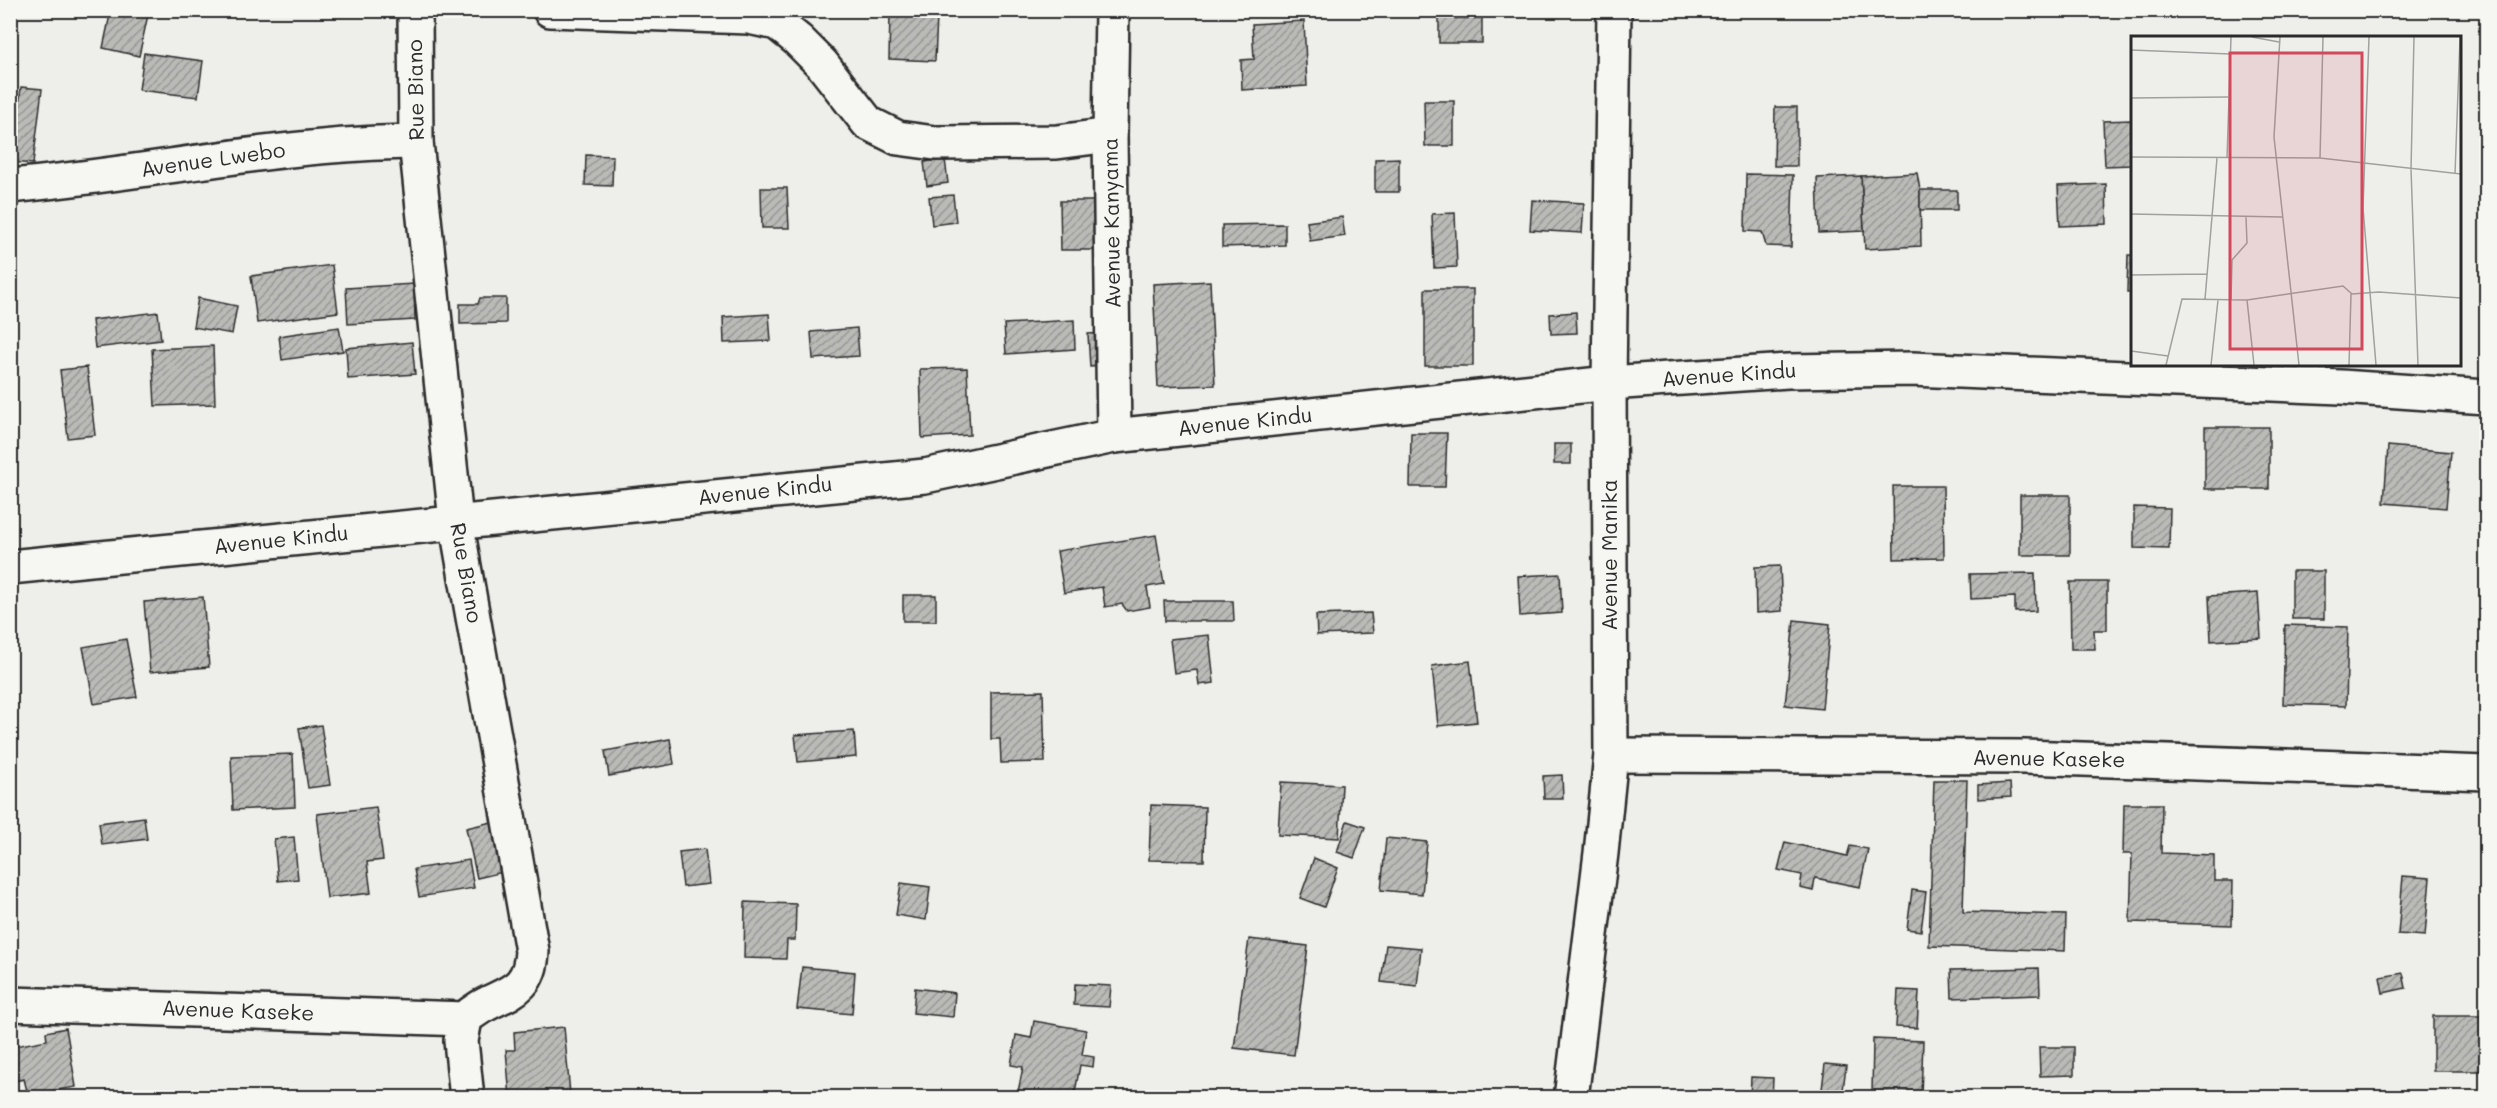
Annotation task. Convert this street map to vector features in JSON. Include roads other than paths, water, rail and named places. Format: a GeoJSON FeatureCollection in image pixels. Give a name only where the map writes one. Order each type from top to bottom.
{"type":"FeatureCollection","features":[{"type":"Feature","properties":{"kind":"street","name":"Rue Biano"},"geometry":{"type":"LineString","coordinates":[[416,10],[416,142],[456,522],[532,951],[531,965],[525,982],[465,1019]]}},
{"type":"Feature","properties":{"kind":"street"},"geometry":{"type":"LineString","coordinates":[[550,10],[748,17],[777,23],[822,64],[868,123],[898,138],[935,143],[1058,142],[1110,135]]}},
{"type":"Feature","properties":{"kind":"street","name":"Avenue Kanyama"},"geometry":{"type":"LineString","coordinates":[[1112,10],[1110,135],[1114,436]]}},
{"type":"Feature","properties":{"kind":"street","name":"Avenue Manika"},"geometry":{"type":"LineString","coordinates":[[1571,1098],[1611,755],[1609,383],[1614,10]]}},
{"type":"Feature","properties":{"kind":"street","name":"Avenue Lwebo"},"geometry":{"type":"LineString","coordinates":[[10,186],[97,177],[210,159],[356,143],[416,142]]}},
{"type":"Feature","properties":{"kind":"street","name":"Avenue Kindu"},"geometry":{"type":"LineString","coordinates":[[10,567],[925,476],[1114,436],[1609,383],[1788,371],[1912,369],[2330,387],[2487,397]]}},
{"type":"Feature","properties":{"kind":"street","name":"Avenue Kaseke"},"geometry":{"type":"LineString","coordinates":[[1611,755],[2024,757],[2487,773]]}},
{"type":"Feature","properties":{"kind":"street","name":"Avenue Kaseke"},"geometry":{"type":"LineString","coordinates":[[10,1004],[465,1019]]}},
{"type":"Feature","properties":{"kind":"street"},"geometry":{"type":"LineString","coordinates":[[465,1019],[461,1041],[468,1098]]}}]}
